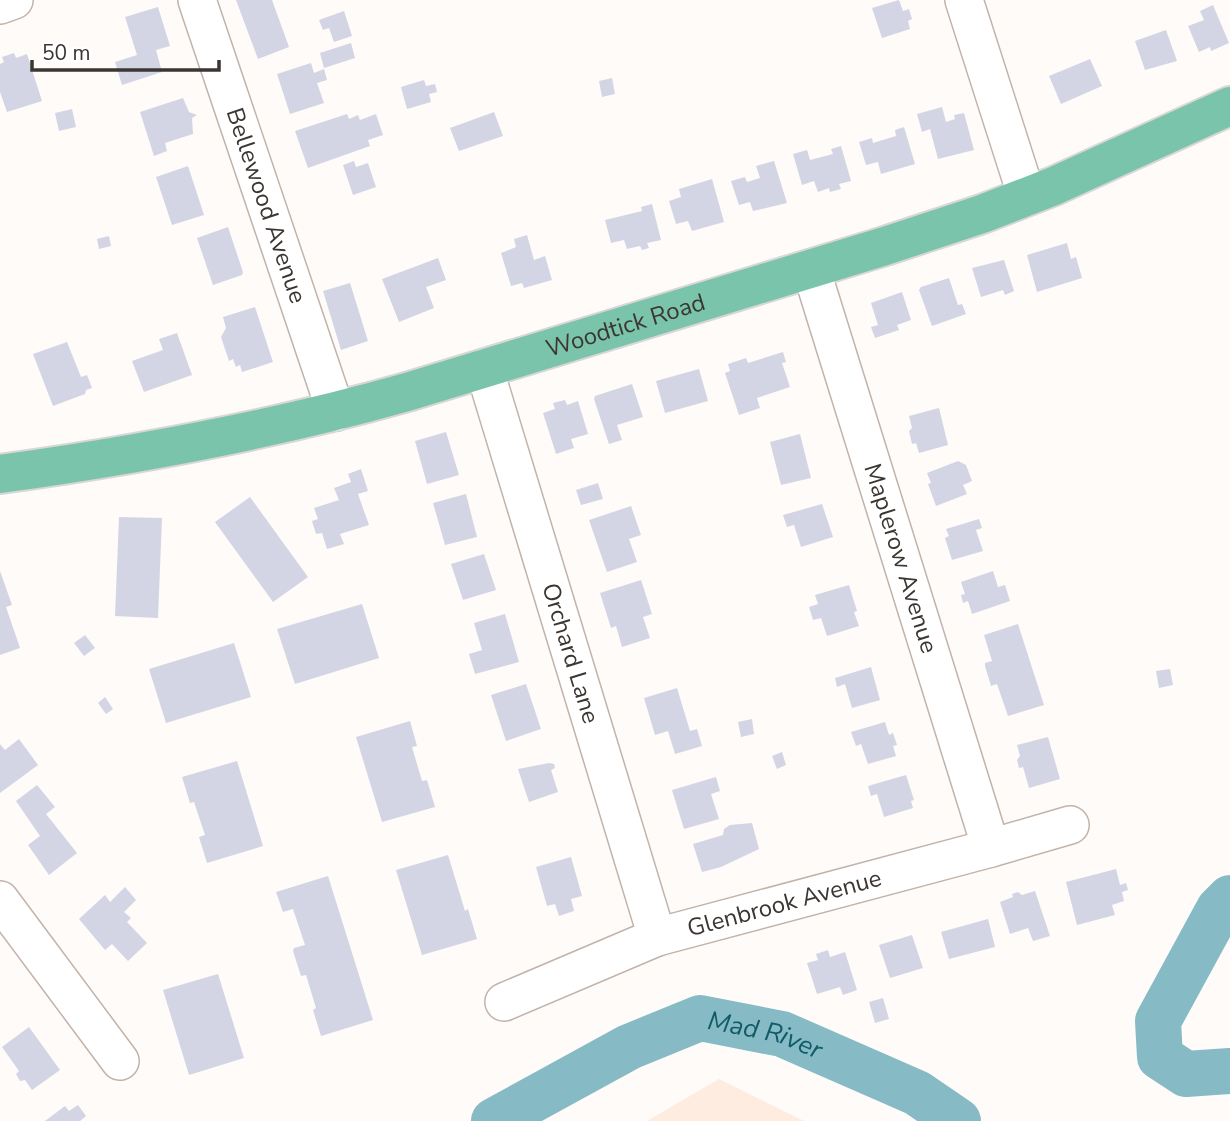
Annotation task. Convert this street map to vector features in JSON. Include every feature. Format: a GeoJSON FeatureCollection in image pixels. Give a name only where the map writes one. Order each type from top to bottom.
{"type":"FeatureCollection","features":[{"type":"Feature","properties":{"kind":"main road","name":"Woodtick Road"},"geometry":{"type":"LineString","coordinates":[[0,474],[167,449],[336,412],[485,368],[948,225],[1027,197],[1230,106]]}},
{"type":"Feature","properties":{"kind":"street"},"geometry":{"type":"LineString","coordinates":[[0,5],[15,0]]}},
{"type":"Feature","properties":{"kind":"street","name":"Bellewood Avenue"},"geometry":{"type":"LineString","coordinates":[[197,0],[336,412]]}},
{"type":"Feature","properties":{"kind":"street"},"geometry":{"type":"LineString","coordinates":[[964,0],[1027,197]]}},
{"type":"Feature","properties":{"kind":"street","name":"Maplerow Avenue"},"geometry":{"type":"LineString","coordinates":[[811,269],[991,848]]}},
{"type":"Feature","properties":{"kind":"street","name":"Orchard Lane"},"geometry":{"type":"LineString","coordinates":[[485,368],[657,937]]}},
{"type":"Feature","properties":{"kind":"street","name":"Glenbrook Avenue"},"geometry":{"type":"LineString","coordinates":[[504,1002],[657,937],[1070,825]]}},
{"type":"Feature","properties":{"kind":"street"},"geometry":{"type":"LineString","coordinates":[[0,900],[120,1061]]}},
{"type":"Feature","properties":{"kind":"shaded area"},"geometry":{"type":"Polygon","coordinates":[[[719,1079],[804,1121],[647,1121],[719,1079]]]}},
{"type":"Feature","properties":{"kind":"building"},"geometry":{"type":"Polygon","coordinates":[[[236,0],[272,0],[289,47],[258,59],[236,0]]]}},
{"type":"Feature","properties":{"kind":"building"},"geometry":{"type":"Polygon","coordinates":[[[899,0],[903,11],[909,9],[912,19],[908,21],[910,29],[882,38],[872,8],[899,0]]]}},
{"type":"Feature","properties":{"kind":"building"},"geometry":{"type":"Polygon","coordinates":[[[1213,5],[1229,43],[1211,51],[1210,47],[1199,52],[1188,26],[1204,20],[1200,11],[1213,5]]]}},
{"type":"Feature","properties":{"kind":"building"},"geometry":{"type":"Polygon","coordinates":[[[158,7],[170,46],[156,50],[162,72],[122,85],[115,62],[137,55],[125,17],[158,7]]]}},
{"type":"Feature","properties":{"kind":"building"},"geometry":{"type":"Polygon","coordinates":[[[344,11],[352,36],[334,42],[329,28],[323,30],[319,20],[344,11]]]}},
{"type":"Feature","properties":{"kind":"building"},"geometry":{"type":"Polygon","coordinates":[[[1166,30],[1177,61],[1145,70],[1135,41],[1166,30]]]}},
{"type":"Feature","properties":{"kind":"building"},"geometry":{"type":"Polygon","coordinates":[[[351,43],[355,58],[324,68],[320,53],[351,43]]]}},
{"type":"Feature","properties":{"kind":"building"},"geometry":{"type":"Polygon","coordinates":[[[14,53],[16,58],[27,54],[42,101],[7,112],[0,92],[0,64],[4,62],[2,57],[14,53]]]}},
{"type":"Feature","properties":{"kind":"building"},"geometry":{"type":"Polygon","coordinates":[[[1090,59],[1102,86],[1061,104],[1049,76],[1090,59]]]}},
{"type":"Feature","properties":{"kind":"building"},"geometry":{"type":"Polygon","coordinates":[[[311,63],[314,73],[324,69],[327,80],[317,83],[324,103],[290,114],[277,74],[311,63]]]}},
{"type":"Feature","properties":{"kind":"building"},"geometry":{"type":"Polygon","coordinates":[[[612,78],[615,94],[602,97],[599,81],[612,78]]]}},
{"type":"Feature","properties":{"kind":"building"},"geometry":{"type":"Polygon","coordinates":[[[424,80],[426,86],[435,84],[437,92],[429,94],[431,102],[407,109],[401,87],[424,80]]]}},
{"type":"Feature","properties":{"kind":"building"},"geometry":{"type":"Polygon","coordinates":[[[183,98],[189,112],[197,115],[192,118],[193,134],[165,143],[167,151],[154,156],[140,112],[183,98]]]}},
{"type":"Feature","properties":{"kind":"building"},"geometry":{"type":"Polygon","coordinates":[[[942,107],[946,122],[955,119],[954,115],[964,113],[974,150],[938,159],[930,129],[922,132],[917,114],[942,107]]]}},
{"type":"Feature","properties":{"kind":"building"},"geometry":{"type":"Polygon","coordinates":[[[72,109],[76,127],[59,131],[55,113],[72,109]]]}},
{"type":"Feature","properties":{"kind":"building"},"geometry":{"type":"Polygon","coordinates":[[[494,112],[503,136],[459,151],[450,128],[494,112]]]}},
{"type":"Feature","properties":{"kind":"building"},"geometry":{"type":"Polygon","coordinates":[[[347,114],[349,119],[358,115],[360,120],[376,114],[383,135],[368,140],[370,146],[308,168],[295,131],[347,114]]]}},
{"type":"Feature","properties":{"kind":"building"},"geometry":{"type":"Polygon","coordinates":[[[904,127],[915,164],[881,174],[878,162],[866,165],[859,142],[872,138],[873,143],[896,136],[895,130],[904,127]]]}},
{"type":"Feature","properties":{"kind":"building"},"geometry":{"type":"Polygon","coordinates":[[[841,146],[851,181],[839,184],[841,189],[830,192],[829,188],[818,192],[814,181],[802,185],[793,154],[807,150],[810,160],[833,154],[831,149],[841,146]]]}},
{"type":"Feature","properties":{"kind":"building"},"geometry":{"type":"Polygon","coordinates":[[[354,161],[356,167],[368,163],[376,187],[353,195],[343,165],[354,161]]]}},
{"type":"Feature","properties":{"kind":"building"},"geometry":{"type":"Polygon","coordinates":[[[774,161],[787,203],[753,211],[750,202],[739,205],[731,181],[745,177],[747,182],[760,178],[756,166],[774,161]]]}},
{"type":"Feature","properties":{"kind":"building"},"geometry":{"type":"Polygon","coordinates":[[[188,166],[204,215],[172,225],[156,177],[188,166]]]}},
{"type":"Feature","properties":{"kind":"building"},"geometry":{"type":"Polygon","coordinates":[[[712,179],[724,222],[692,231],[688,221],[676,224],[669,201],[681,197],[679,189],[712,179]]]}},
{"type":"Feature","properties":{"kind":"building"},"geometry":{"type":"Polygon","coordinates":[[[652,204],[661,240],[647,243],[649,248],[642,250],[640,246],[627,249],[624,240],[611,243],[605,220],[642,211],[641,207],[652,204]]]}},
{"type":"Feature","properties":{"kind":"building"},"geometry":{"type":"Polygon","coordinates":[[[228,227],[243,272],[242,275],[213,285],[197,238],[228,227]]]}},
{"type":"Feature","properties":{"kind":"building"},"geometry":{"type":"Polygon","coordinates":[[[527,235],[534,260],[545,256],[552,280],[524,288],[522,283],[511,286],[501,253],[516,247],[514,239],[527,235]]]}},
{"type":"Feature","properties":{"kind":"building"},"geometry":{"type":"Polygon","coordinates":[[[109,236],[111,246],[99,249],[97,239],[109,236]]]}},
{"type":"Feature","properties":{"kind":"building"},"geometry":{"type":"Polygon","coordinates":[[[1067,243],[1071,259],[1076,257],[1082,278],[1037,292],[1027,255],[1067,243]]]}},
{"type":"Feature","properties":{"kind":"building"},"geometry":{"type":"Polygon","coordinates":[[[438,258],[446,280],[426,287],[434,308],[399,322],[382,279],[438,258]]]}},
{"type":"Feature","properties":{"kind":"building"},"geometry":{"type":"Polygon","coordinates":[[[1004,260],[1014,291],[1005,295],[1003,290],[981,297],[972,268],[1004,260]]]}},
{"type":"Feature","properties":{"kind":"building"},"geometry":{"type":"Polygon","coordinates":[[[949,278],[958,305],[962,304],[966,314],[932,326],[919,290],[949,278]]]}},
{"type":"Feature","properties":{"kind":"building"},"geometry":{"type":"Polygon","coordinates":[[[350,283],[368,341],[341,350],[323,291],[350,283]]]}},
{"type":"Feature","properties":{"kind":"building"},"geometry":{"type":"Polygon","coordinates":[[[902,292],[911,320],[897,325],[899,330],[875,338],[871,327],[878,325],[871,303],[902,292]]]}},
{"type":"Feature","properties":{"kind":"building"},"geometry":{"type":"Polygon","coordinates":[[[255,307],[273,362],[242,372],[240,365],[236,367],[233,359],[229,361],[221,337],[226,328],[223,317],[255,307]]]}},
{"type":"Feature","properties":{"kind":"building"},"geometry":{"type":"Polygon","coordinates":[[[177,333],[192,375],[144,392],[132,361],[163,350],[159,339],[177,333]]]}},
{"type":"Feature","properties":{"kind":"building"},"geometry":{"type":"Polygon","coordinates":[[[67,342],[81,377],[87,375],[92,388],[86,390],[85,394],[53,406],[33,354],[67,342]]]}},
{"type":"Feature","properties":{"kind":"building"},"geometry":{"type":"Polygon","coordinates":[[[783,352],[786,362],[782,363],[790,387],[757,398],[760,408],[739,415],[725,373],[730,371],[728,364],[746,358],[748,363],[783,352]]]}},
{"type":"Feature","properties":{"kind":"building"},"geometry":{"type":"Polygon","coordinates":[[[699,369],[708,401],[665,413],[656,381],[699,369]]]}},
{"type":"Feature","properties":{"kind":"building"},"geometry":{"type":"Polygon","coordinates":[[[632,384],[643,417],[617,425],[622,440],[609,444],[595,396],[632,384]]]}},
{"type":"Feature","properties":{"kind":"building"},"geometry":{"type":"Polygon","coordinates":[[[565,400],[567,405],[578,401],[588,434],[571,439],[574,448],[556,454],[543,413],[555,409],[553,403],[565,400]]]}},
{"type":"Feature","properties":{"kind":"building"},"geometry":{"type":"Polygon","coordinates":[[[939,408],[948,445],[919,453],[916,443],[912,444],[909,416],[939,408]]]}},
{"type":"Feature","properties":{"kind":"building"},"geometry":{"type":"Polygon","coordinates":[[[446,432],[459,475],[427,484],[415,441],[446,432]]]}},
{"type":"Feature","properties":{"kind":"building"},"geometry":{"type":"Polygon","coordinates":[[[800,434],[811,478],[781,485],[770,442],[800,434]]]}},
{"type":"Feature","properties":{"kind":"building"},"geometry":{"type":"Polygon","coordinates":[[[958,461],[966,465],[972,481],[963,485],[967,494],[936,506],[927,473],[958,461]]]}},
{"type":"Feature","properties":{"kind":"building"},"geometry":{"type":"Polygon","coordinates":[[[361,469],[368,491],[358,494],[369,525],[340,534],[344,544],[327,549],[322,533],[316,534],[312,521],[318,519],[314,508],[339,500],[334,488],[351,482],[348,474],[361,469]]]}},
{"type":"Feature","properties":{"kind":"building"},"geometry":{"type":"Polygon","coordinates":[[[598,483],[603,499],[581,505],[576,490],[598,483]]]}},
{"type":"Feature","properties":{"kind":"building"},"geometry":{"type":"Polygon","coordinates":[[[466,494],[477,537],[445,545],[433,503],[466,494]]]}},
{"type":"Feature","properties":{"kind":"building"},"geometry":{"type":"Polygon","coordinates":[[[250,497],[308,577],[273,602],[215,522],[250,497]]]}},
{"type":"Feature","properties":{"kind":"building"},"geometry":{"type":"Polygon","coordinates":[[[822,504],[833,537],[801,547],[794,525],[787,527],[783,515],[822,504]]]}},
{"type":"Feature","properties":{"kind":"building"},"geometry":{"type":"Polygon","coordinates":[[[631,506],[641,535],[629,539],[637,562],[607,572],[589,520],[631,506]]]}},
{"type":"Feature","properties":{"kind":"building"},"geometry":{"type":"Polygon","coordinates":[[[119,517],[162,518],[158,618],[115,616],[119,517]]]}},
{"type":"Feature","properties":{"kind":"building"},"geometry":{"type":"Polygon","coordinates":[[[979,519],[982,528],[976,530],[983,551],[952,560],[945,538],[949,536],[946,529],[979,519]]]}},
{"type":"Feature","properties":{"kind":"building"},"geometry":{"type":"Polygon","coordinates":[[[484,554],[496,590],[463,600],[451,564],[484,554]]]}},
{"type":"Feature","properties":{"kind":"building"},"geometry":{"type":"Polygon","coordinates":[[[0,571],[12,605],[6,607],[20,648],[0,655],[0,571]]]}},
{"type":"Feature","properties":{"kind":"building"},"geometry":{"type":"Polygon","coordinates":[[[993,571],[998,587],[1005,585],[1010,601],[972,614],[968,601],[963,603],[961,595],[965,594],[961,582],[993,571]]]}},
{"type":"Feature","properties":{"kind":"building"},"geometry":{"type":"Polygon","coordinates":[[[641,580],[652,614],[643,617],[650,638],[622,647],[616,626],[611,628],[600,593],[641,580]]]}},
{"type":"Feature","properties":{"kind":"building"},"geometry":{"type":"Polygon","coordinates":[[[849,585],[859,626],[827,636],[821,618],[813,620],[809,607],[818,604],[815,595],[849,585]]]}},
{"type":"Feature","properties":{"kind":"building"},"geometry":{"type":"Polygon","coordinates":[[[362,604],[379,658],[295,684],[277,629],[362,604]]]}},
{"type":"Feature","properties":{"kind":"building"},"geometry":{"type":"Polygon","coordinates":[[[505,614],[519,662],[475,674],[469,654],[482,650],[474,623],[505,614]]]}},
{"type":"Feature","properties":{"kind":"building"},"geometry":{"type":"Polygon","coordinates":[[[1018,624],[1044,705],[1008,716],[997,684],[991,686],[985,666],[985,663],[992,661],[984,635],[1018,624]]]}},
{"type":"Feature","properties":{"kind":"building"},"geometry":{"type":"Polygon","coordinates":[[[85,635],[95,648],[84,656],[74,643],[85,635]]]}},
{"type":"Feature","properties":{"kind":"building"},"geometry":{"type":"Polygon","coordinates":[[[234,643],[251,697],[166,723],[149,669],[234,643]]]}},
{"type":"Feature","properties":{"kind":"building"},"geometry":{"type":"Polygon","coordinates":[[[871,667],[880,700],[852,708],[845,684],[837,687],[835,678],[871,667]]]}},
{"type":"Feature","properties":{"kind":"building"},"geometry":{"type":"Polygon","coordinates":[[[1170,669],[1173,685],[1159,688],[1156,671],[1170,669]]]}},
{"type":"Feature","properties":{"kind":"building"},"geometry":{"type":"Polygon","coordinates":[[[526,684],[541,729],[506,741],[491,695],[526,684]]]}},
{"type":"Feature","properties":{"kind":"building"},"geometry":{"type":"Polygon","coordinates":[[[677,688],[690,731],[697,729],[702,746],[675,754],[668,731],[655,735],[644,698],[677,688]]]}},
{"type":"Feature","properties":{"kind":"building"},"geometry":{"type":"Polygon","coordinates":[[[105,697],[113,709],[106,714],[98,703],[105,697]]]}},
{"type":"Feature","properties":{"kind":"building"},"geometry":{"type":"Polygon","coordinates":[[[752,719],[754,734],[741,737],[738,722],[752,719]]]}},
{"type":"Feature","properties":{"kind":"building"},"geometry":{"type":"Polygon","coordinates":[[[410,721],[417,746],[412,747],[422,781],[427,780],[435,807],[382,822],[356,737],[410,721]]]}},
{"type":"Feature","properties":{"kind":"building"},"geometry":{"type":"Polygon","coordinates":[[[885,722],[889,735],[893,733],[897,745],[893,746],[896,756],[868,764],[861,744],[856,746],[851,732],[885,722]]]}},
{"type":"Feature","properties":{"kind":"building"},"geometry":{"type":"Polygon","coordinates":[[[1048,737],[1060,779],[1029,788],[1023,767],[1019,768],[1017,745],[1048,737]]]}},
{"type":"Feature","properties":{"kind":"building"},"geometry":{"type":"Polygon","coordinates":[[[19,739],[38,765],[0,793],[0,744],[5,750],[19,739]]]}},
{"type":"Feature","properties":{"kind":"building"},"geometry":{"type":"Polygon","coordinates":[[[782,752],[786,765],[777,769],[772,756],[782,752]]]}},
{"type":"Feature","properties":{"kind":"building"},"geometry":{"type":"Polygon","coordinates":[[[237,761],[263,846],[207,863],[199,837],[205,835],[194,802],[190,803],[182,777],[237,761]]]}},
{"type":"Feature","properties":{"kind":"building"},"geometry":{"type":"Polygon","coordinates":[[[554,764],[555,768],[551,770],[558,792],[529,802],[518,769],[554,764]]]}},
{"type":"Feature","properties":{"kind":"building"},"geometry":{"type":"Polygon","coordinates":[[[906,775],[914,800],[911,801],[913,808],[884,817],[877,794],[871,796],[868,786],[906,775]]]}},
{"type":"Feature","properties":{"kind":"building"},"geometry":{"type":"Polygon","coordinates":[[[716,777],[720,791],[711,794],[719,819],[684,829],[672,790],[716,777]]]}},
{"type":"Feature","properties":{"kind":"building"},"geometry":{"type":"Polygon","coordinates":[[[37,785],[55,807],[46,814],[77,853],[49,875],[28,845],[40,836],[16,801],[37,785]]]}},
{"type":"Feature","properties":{"kind":"building"},"geometry":{"type":"Polygon","coordinates":[[[752,823],[759,849],[721,867],[702,872],[693,844],[723,835],[724,829],[730,825],[752,823]]]}},
{"type":"Feature","properties":{"kind":"building"},"geometry":{"type":"Polygon","coordinates":[[[448,855],[465,911],[468,909],[477,939],[422,955],[396,870],[448,855]]]}},
{"type":"Feature","properties":{"kind":"building"},"geometry":{"type":"Polygon","coordinates":[[[571,857],[582,896],[571,899],[574,911],[559,916],[555,904],[547,906],[536,867],[571,857]]]}},
{"type":"Feature","properties":{"kind":"building"},"geometry":{"type":"Polygon","coordinates":[[[1116,869],[1120,885],[1126,883],[1128,890],[1122,892],[1124,901],[1112,905],[1115,915],[1077,925],[1066,882],[1116,869]]]}},
{"type":"Feature","properties":{"kind":"building"},"geometry":{"type":"Polygon","coordinates":[[[328,876],[373,1020],[321,1036],[306,975],[301,976],[293,951],[294,948],[305,945],[293,909],[283,912],[276,892],[328,876]]]}},
{"type":"Feature","properties":{"kind":"building"},"geometry":{"type":"Polygon","coordinates":[[[125,887],[136,900],[124,912],[131,918],[127,922],[147,943],[128,961],[112,944],[105,950],[79,919],[105,895],[110,902],[125,887]]]}},
{"type":"Feature","properties":{"kind":"building"},"geometry":{"type":"Polygon","coordinates":[[[1035,891],[1050,936],[1033,941],[1028,928],[1010,934],[1000,902],[1018,892],[1022,895],[1035,891]]]}},
{"type":"Feature","properties":{"kind":"building"},"geometry":{"type":"Polygon","coordinates":[[[988,919],[995,947],[949,959],[941,932],[988,919]]]}},
{"type":"Feature","properties":{"kind":"building"},"geometry":{"type":"Polygon","coordinates":[[[912,935],[923,968],[890,978],[879,945],[912,935]]]}},
{"type":"Feature","properties":{"kind":"building"},"geometry":{"type":"Polygon","coordinates":[[[828,950],[830,957],[845,952],[857,990],[843,995],[840,987],[817,994],[807,963],[818,960],[816,954],[828,950]]]}},
{"type":"Feature","properties":{"kind":"building"},"geometry":{"type":"Polygon","coordinates":[[[218,974],[244,1058],[189,1075],[163,990],[218,974]]]}},
{"type":"Feature","properties":{"kind":"building"},"geometry":{"type":"Polygon","coordinates":[[[883,998],[889,1019],[875,1023],[869,1002],[883,998]]]}},
{"type":"Feature","properties":{"kind":"building"},"geometry":{"type":"Polygon","coordinates":[[[29,1027],[60,1070],[32,1090],[25,1080],[20,1081],[16,1074],[19,1071],[2,1047],[29,1027]]]}},
{"type":"Feature","properties":{"kind":"building"},"geometry":{"type":"Polygon","coordinates":[[[78,1105],[86,1116],[80,1121],[45,1121],[65,1106],[69,1111],[78,1105]]]}},
{"type":"Feature","properties":{"kind":"waterway","name":"Mad River"},"geometry":{"type":"LineString","coordinates":[[1230,898],[1219,909],[1158,1021],[1160,1057],[1186,1074],[1230,1071]]}},
{"type":"Feature","properties":{"kind":"waterway","name":"Mad River"},"geometry":{"type":"LineString","coordinates":[[494,1121],[629,1047],[700,1018],[782,1034],[917,1093],[958,1121]]}}]}
